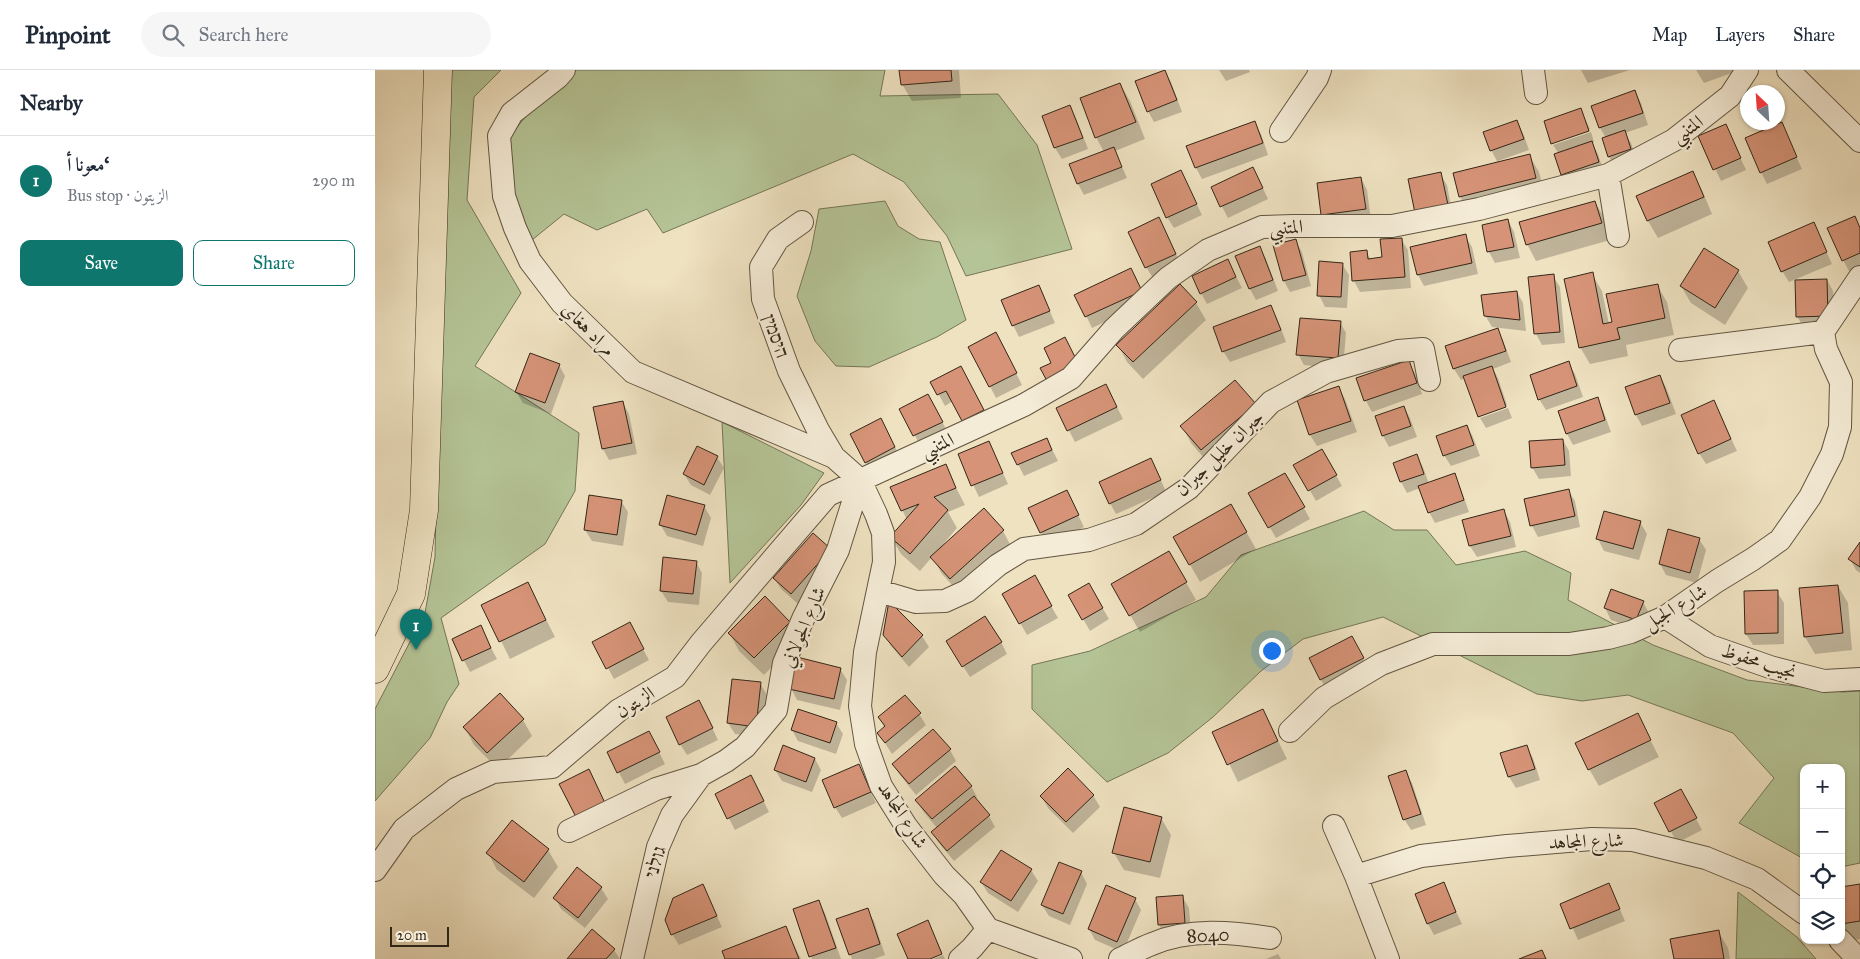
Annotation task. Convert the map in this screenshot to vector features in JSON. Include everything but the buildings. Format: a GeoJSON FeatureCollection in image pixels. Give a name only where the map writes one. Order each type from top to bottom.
{"type":"FeatureCollection","features":[{"type":"Feature","properties":{"kind":"main road"},"geometry":{"type":"LineString","coordinates":[[375,670],[411,594],[424,510],[438,70]]}},
{"type":"Feature","properties":{"kind":"street","name":"مراد هغاي"},"geometry":{"type":"LineString","coordinates":[[564,70],[558,77],[512,113],[499,136],[504,196],[515,228],[530,261],[562,303],[633,372],[834,457],[860,480]]}},
{"type":"Feature","properties":{"kind":"street"},"geometry":{"type":"LineString","coordinates":[[1281,132],[1317,78],[1320,70]]}},
{"type":"Feature","properties":{"kind":"street"},"geometry":{"type":"LineString","coordinates":[[1533,70],[1536,93]]}},
{"type":"Feature","properties":{"kind":"street","name":"المتنبي"},"geometry":{"type":"LineString","coordinates":[[860,480],[1024,405],[1071,378],[1115,329],[1168,278],[1208,250],[1262,228],[1293,226],[1392,226],[1479,209],[1608,175],[1674,140],[1730,96],[1747,70]]}},
{"type":"Feature","properties":{"kind":"street"},"geometry":{"type":"LineString","coordinates":[[1788,70],[1860,140]]}},
{"type":"Feature","properties":{"kind":"street"},"geometry":{"type":"LineString","coordinates":[[1608,175],[1618,236]]}},
{"type":"Feature","properties":{"kind":"street","name":"היסמין"},"geometry":{"type":"LineString","coordinates":[[802,222],[778,239],[761,267],[763,299],[789,371],[818,430],[834,457]]}},
{"type":"Feature","properties":{"kind":"street"},"geometry":{"type":"LineString","coordinates":[[1680,350],[1823,332],[1860,277]]}},
{"type":"Feature","properties":{"kind":"street","name":"شارع الجبل"},"geometry":{"type":"LineString","coordinates":[[1290,731],[1324,698],[1373,668],[1433,644],[1569,644],[1608,638],[1631,632],[1665,617],[1780,540],[1810,497],[1832,454],[1840,427],[1841,382],[1826,349],[1823,332]]}},
{"type":"Feature","properties":{"kind":"street","name":"جبران خليل جبران"},"geometry":{"type":"LineString","coordinates":[[879,591],[916,602],[945,601],[967,591],[998,565],[1024,549],[1089,540],[1136,524],[1189,488],[1271,402],[1326,372],[1398,351],[1423,349],[1429,380]]}},
{"type":"Feature","properties":{"kind":"street","name":"شارع المجاهد"},"geometry":{"type":"LineString","coordinates":[[860,480],[883,533],[884,562],[865,652],[860,706],[866,744],[881,786],[906,826],[944,875],[964,895],[988,929]]}},
{"type":"Feature","properties":{"kind":"street","name":"شارع الجولاني"},"geometry":{"type":"LineString","coordinates":[[569,831],[656,789],[701,774],[725,761],[745,747],[776,710],[784,663],[803,619],[838,550],[860,480]]}},
{"type":"Feature","properties":{"kind":"street","name":"الزيتون"},"geometry":{"type":"LineString","coordinates":[[375,870],[405,829],[457,789],[493,772],[552,767],[619,710],[675,678],[701,643],[828,495],[860,480]]}},
{"type":"Feature","properties":{"kind":"street","name":"نجيب محفوظ"},"geometry":{"type":"LineString","coordinates":[[1665,617],[1710,646],[1769,667],[1825,681],[1860,679]]}},
{"type":"Feature","properties":{"kind":"street","name":"גולני"},"geometry":{"type":"LineString","coordinates":[[632,959],[658,847],[672,815],[701,774]]}},
{"type":"Feature","properties":{"kind":"street"},"geometry":{"type":"LineString","coordinates":[[1334,826],[1356,876],[1387,959]]}},
{"type":"Feature","properties":{"kind":"street","name":"شارع المجاهد"},"geometry":{"type":"LineString","coordinates":[[1356,876],[1421,856],[1592,839],[1633,840],[1706,858],[1757,879],[1800,910]]}},
{"type":"Feature","properties":{"kind":"street"},"geometry":{"type":"LineString","coordinates":[[960,959],[988,929],[1071,959]]}},
{"type":"Feature","properties":{"kind":"street","name":"8040"},"geometry":{"type":"LineString","coordinates":[[1120,959],[1153,943],[1183,935],[1230,932],[1270,938]]}},
{"type":"Feature","properties":{"kind":"street"},"geometry":{"type":"LineString","coordinates":[[1843,944],[1857,959]]}},
{"type":"Feature","properties":{"kind":"green space"},"geometry":{"type":"Polygon","coordinates":[[[445,70],[501,70],[474,97],[467,200],[521,293],[475,366],[579,433],[575,491],[545,544],[441,618],[459,684],[447,702],[430,738],[375,801],[375,709],[425,613],[435,557],[445,70]]]}},
{"type":"Feature","properties":{"kind":"green space"},"geometry":{"type":"Polygon","coordinates":[[[563,70],[885,70],[880,96],[998,94],[1037,145],[1072,249],[966,276],[947,236],[904,182],[853,154],[663,233],[647,209],[597,230],[564,214],[532,240],[513,198],[502,146],[563,70]]]}},
{"type":"Feature","properties":{"kind":"green space"},"geometry":{"type":"Polygon","coordinates":[[[885,201],[898,226],[919,239],[940,242],[966,320],[937,337],[869,367],[836,366],[815,341],[797,296],[811,251],[819,209],[885,201]]]}},
{"type":"Feature","properties":{"kind":"green space"},"geometry":{"type":"Polygon","coordinates":[[[722,422],[824,473],[801,505],[730,583],[722,422]]]}},
{"type":"Feature","properties":{"kind":"green space"},"geometry":{"type":"Polygon","coordinates":[[[1364,511],[1394,530],[1427,530],[1456,565],[1525,551],[1571,573],[1568,600],[1653,645],[1747,680],[1843,692],[1860,691],[1860,863],[1845,866],[1845,764],[1800,764],[1800,857],[1739,823],[1774,778],[1733,733],[1628,695],[1582,701],[1537,694],[1383,617],[1303,639],[1261,671],[1213,717],[1168,753],[1107,782],[1032,709],[1032,665],[1090,651],[1206,597],[1241,555],[1364,511]]]}},
{"type":"Feature","properties":{"kind":"green space"},"geometry":{"type":"Polygon","coordinates":[[[1738,892],[1797,937],[1800,944],[1803,944],[1816,959],[1736,959],[1738,892]]]}},
{"type":"Feature","properties":{"kind":"place","name":"معونا أ‘"},"geometry":{"type":"Point","coordinates":[416,650]}}]}
